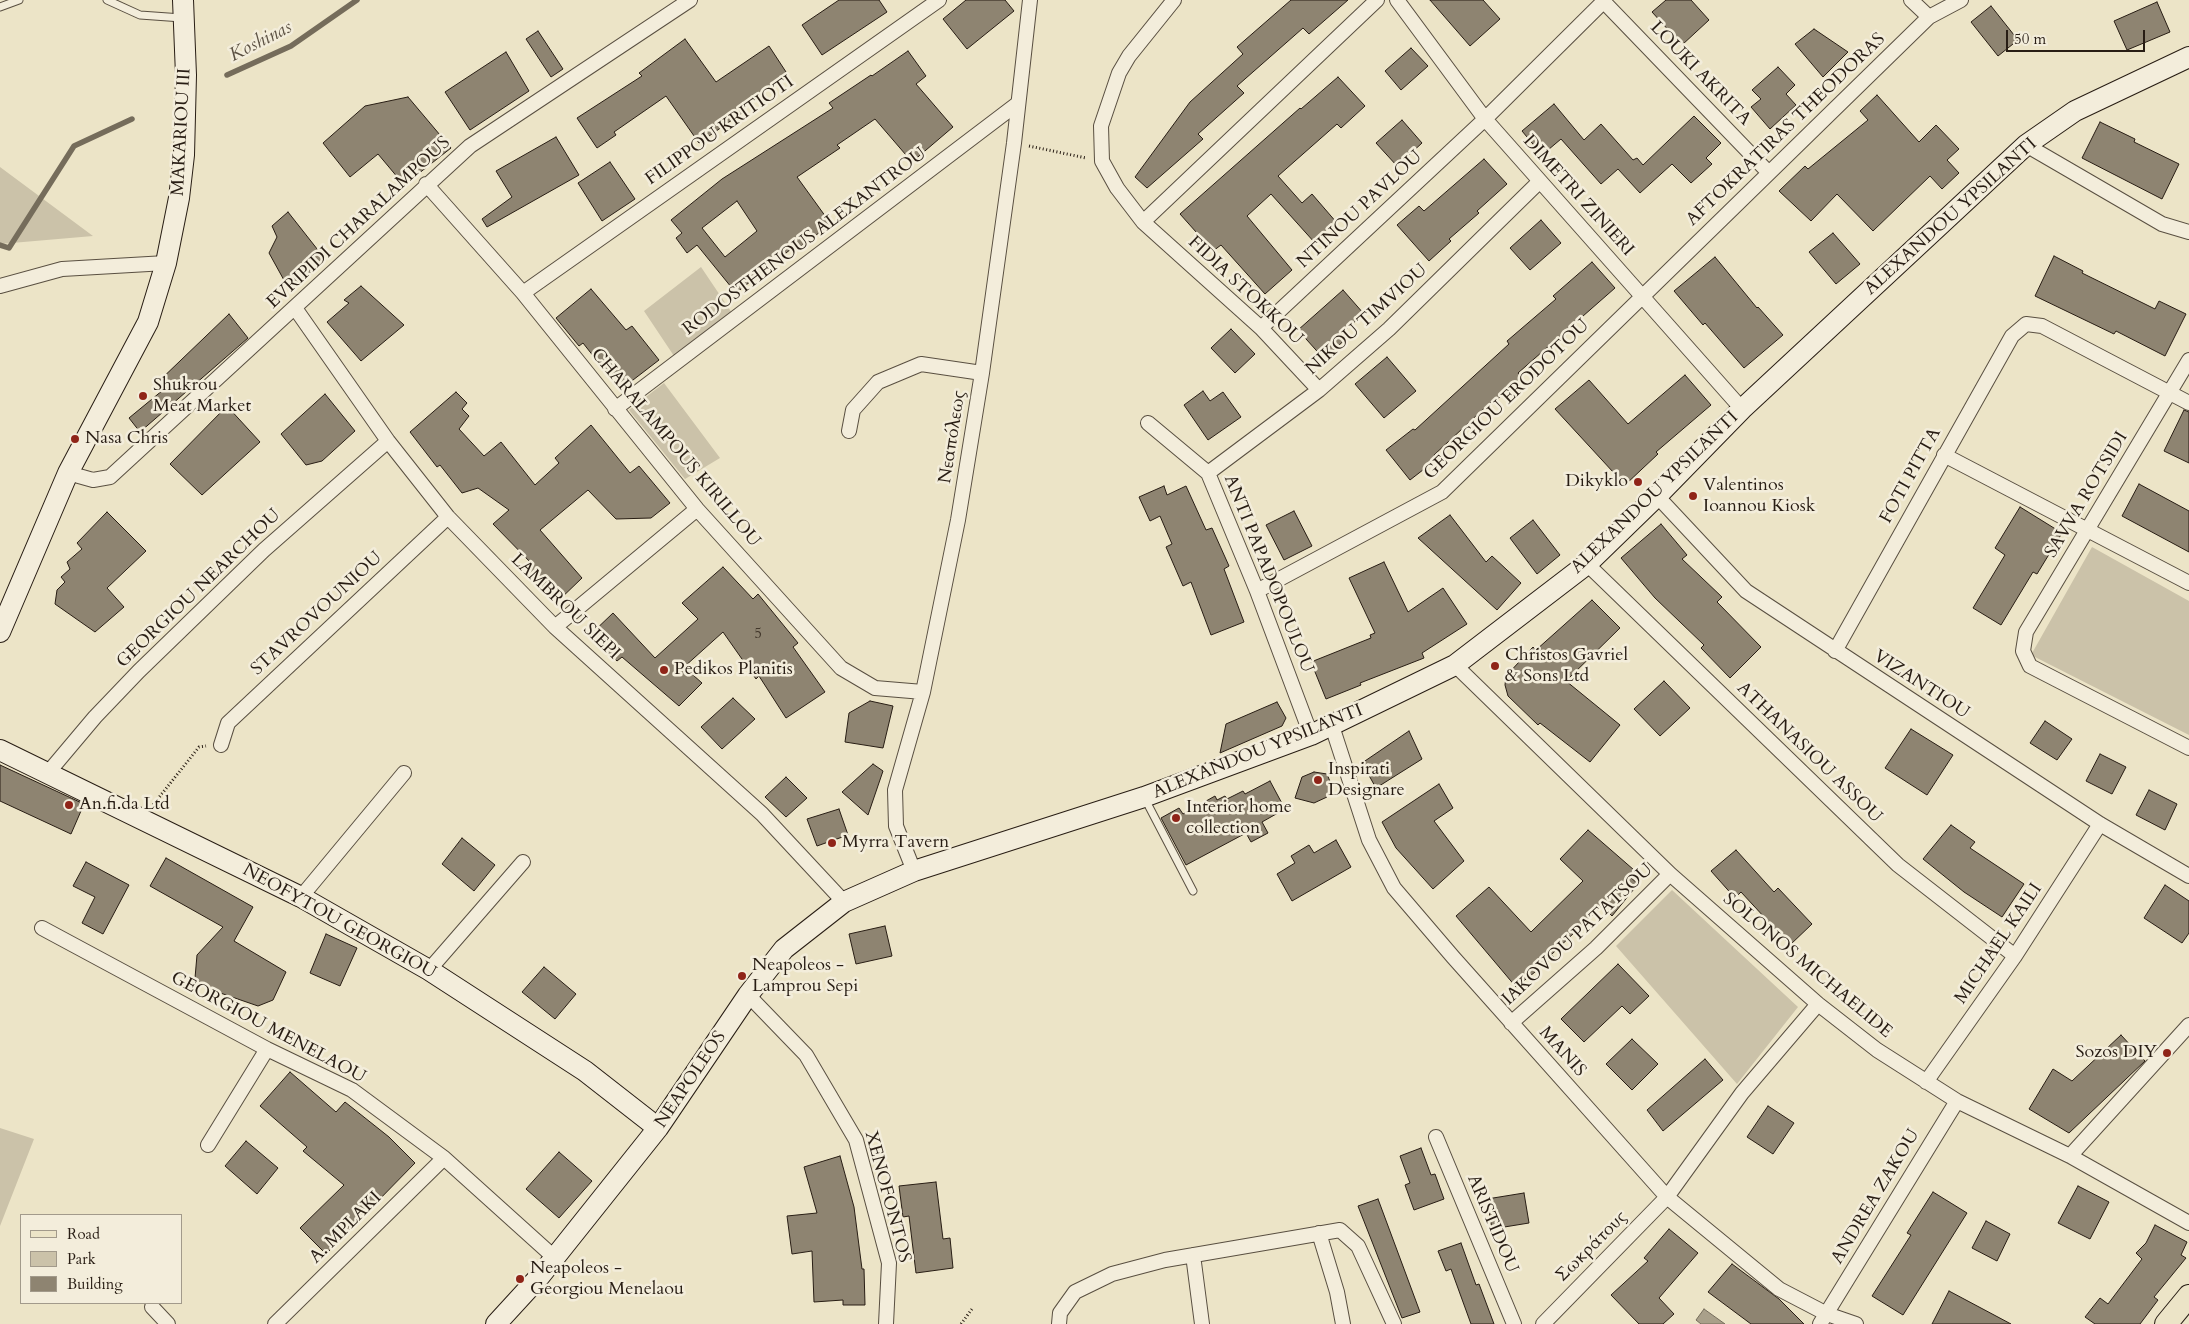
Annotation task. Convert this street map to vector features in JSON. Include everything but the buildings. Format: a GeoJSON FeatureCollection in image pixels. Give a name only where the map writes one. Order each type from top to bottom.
{"type":"FeatureCollection","features":[{"type":"Feature","properties":{"kind":"main road","name":"MAKARIOU III"},"geometry":{"type":"LineString","coordinates":[[0,632],[68,473],[148,322],[166,263],[179,198],[184,155],[186,75],[184,9]]}},
{"type":"Feature","properties":{"kind":"main road","name":"ALEXANDOU YPSILANTI"},"geometry":{"type":"LineString","coordinates":[[914,871],[1144,797],[1311,734],[1332,726],[1455,665],[1587,564],[1657,496],[1742,408],[2026,145],[2075,111],[2189,57]]}},
{"type":"Feature","properties":{"kind":"main road","name":"NEOFYTOU GEORGIOU"},"geometry":{"type":"LineString","coordinates":[[0,750],[301,897],[430,970],[585,1071],[658,1128]]}},
{"type":"Feature","properties":{"kind":"main road","name":"NEAPOLEOS"},"geometry":{"type":"LineString","coordinates":[[496,1324],[555,1258],[658,1128],[748,996],[784,949],[844,902],[914,871]]}},
{"type":"Feature","properties":{"kind":"main road"},"geometry":{"type":"LineString","coordinates":[[2166,1324],[2189,1296]]}},
{"type":"Feature","properties":{"kind":"street","name":"EVRIPIDI CHARALAMPOUS"},"geometry":{"type":"LineString","coordinates":[[68,473],[94,480],[110,477],[295,308],[426,184],[470,146],[690,0]]}},
{"type":"Feature","properties":{"kind":"street","name":"FILIPPOU KRITIOTI"},"geometry":{"type":"LineString","coordinates":[[523,293],[939,0]]}},
{"type":"Feature","properties":{"kind":"street","name":"Νεαπόλεως"},"geometry":{"type":"LineString","coordinates":[[914,871],[896,826],[896,790],[922,692],[958,520],[982,373],[1014,143],[1030,0]]}},
{"type":"Feature","properties":{"kind":"street"},"geometry":{"type":"LineString","coordinates":[[1102,161],[1101,126],[1119,73],[1128,56],[1174,0]]}},
{"type":"Feature","properties":{"kind":"street"},"geometry":{"type":"LineString","coordinates":[[1143,222],[1377,0]]}},
{"type":"Feature","properties":{"kind":"street","name":"DIMETRI ZINIERI"},"geometry":{"type":"LineString","coordinates":[[1397,0],[1485,119],[1742,408]]}},
{"type":"Feature","properties":{"kind":"street"},"geometry":{"type":"LineString","coordinates":[[1911,0],[1929,17]]}},
{"type":"Feature","properties":{"kind":"street","name":"AFTOKRATIRAS THEODORAS"},"geometry":{"type":"LineString","coordinates":[[1643,296],[1929,17],[1961,0]]}},
{"type":"Feature","properties":{"kind":"street","name":"NTINOU PAVLOU"},"geometry":{"type":"LineString","coordinates":[[1261,328],[1485,119],[1604,1]]}},
{"type":"Feature","properties":{"kind":"street","name":"LOUKI AKRITA"},"geometry":{"type":"LineString","coordinates":[[1604,1],[1769,173]]}},
{"type":"Feature","properties":{"kind":"street","name":"RODOSTHENOUS ALEXANTROU"},"geometry":{"type":"LineString","coordinates":[[615,409],[1017,104]]}},
{"type":"Feature","properties":{"kind":"street"},"geometry":{"type":"LineString","coordinates":[[2026,145],[2162,224],[2189,232]]}},
{"type":"Feature","properties":{"kind":"street","name":"FIDIA STOKKOU"},"geometry":{"type":"LineString","coordinates":[[1102,161],[1117,188],[1143,222],[1261,328],[1318,390]]}},
{"type":"Feature","properties":{"kind":"street","name":"NIKOU TIMVIOU"},"geometry":{"type":"LineString","coordinates":[[1208,473],[1318,390],[1389,329],[1540,181]]}},
{"type":"Feature","properties":{"kind":"street","name":"CHARALAMPOUS KIRILLOU"},"geometry":{"type":"LineString","coordinates":[[426,184],[523,293],[697,509],[841,668],[875,688],[922,692]]}},
{"type":"Feature","properties":{"kind":"street"},"geometry":{"type":"LineString","coordinates":[[0,286],[62,269],[166,263]]}},
{"type":"Feature","properties":{"kind":"street","name":"GEORGIOU ERODOTOU"},"geometry":{"type":"LineString","coordinates":[[1257,591],[1442,492],[1643,296]]}},
{"type":"Feature","properties":{"kind":"street","name":"LAMBROU SIEPI"},"geometry":{"type":"LineString","coordinates":[[295,308],[388,441],[448,517],[555,627],[762,814],[844,902]]}},
{"type":"Feature","properties":{"kind":"street","name":"FOTI PITTA"},"geometry":{"type":"LineString","coordinates":[[1835,651],[2012,336],[2026,324],[2042,326],[2170,394]]}},
{"type":"Feature","properties":{"kind":"street","name":"SAVVA ROTSIDI"},"geometry":{"type":"LineString","coordinates":[[2189,360],[2026,632],[2023,651],[2030,666],[2189,748]]}},
{"type":"Feature","properties":{"kind":"street"},"geometry":{"type":"LineString","coordinates":[[849,431],[853,410],[878,382],[920,364],[982,373]]}},
{"type":"Feature","properties":{"kind":"street"},"geometry":{"type":"LineString","coordinates":[[2170,394],[2189,404]]}},
{"type":"Feature","properties":{"kind":"street","name":"ANTI PAPADOPOULOU"},"geometry":{"type":"LineString","coordinates":[[1148,423],[1208,473],[1257,591],[1311,734]]}},
{"type":"Feature","properties":{"kind":"street","name":"GEORGIOU NEARCHOU"},"geometry":{"type":"LineString","coordinates":[[47,774],[95,717],[139,671],[264,550],[388,441]]}},
{"type":"Feature","properties":{"kind":"street"},"geometry":{"type":"LineString","coordinates":[[1944,454],[2087,531],[2189,583]]}},
{"type":"Feature","properties":{"kind":"street","name":"VIZANTIOU"},"geometry":{"type":"LineString","coordinates":[[1657,496],[1746,591],[2100,824],[2189,876]]}},
{"type":"Feature","properties":{"kind":"street"},"geometry":{"type":"LineString","coordinates":[[555,627],[697,509]]}},
{"type":"Feature","properties":{"kind":"street","name":"STAVROVOUNIOU"},"geometry":{"type":"LineString","coordinates":[[222,745],[228,723],[448,517]]}},
{"type":"Feature","properties":{"kind":"street","name":"ATHANASIOU ASSOU"},"geometry":{"type":"LineString","coordinates":[[1587,564],[1898,866],[2015,956]]}},
{"type":"Feature","properties":{"kind":"street","name":"SOLONOS MICHAELIDE"},"geometry":{"type":"LineString","coordinates":[[1455,665],[1670,874],[1818,1004],[1877,1050],[1957,1101],[2070,1156],[2189,1223]]}},
{"type":"Feature","properties":{"kind":"street","name":"MANIS"},"geometry":{"type":"LineString","coordinates":[[1332,726],[1369,840],[1394,888],[1510,1023],[1667,1197],[1779,1289],[1823,1319],[1856,1324]]}},
{"type":"Feature","properties":{"kind":"street"},"geometry":{"type":"LineString","coordinates":[[301,897],[404,773]]}},
{"type":"Feature","properties":{"kind":"street","name":"MICHAEL KAILI"},"geometry":{"type":"LineString","coordinates":[[1926,1082],[2015,956],[2100,824]]}},
{"type":"Feature","properties":{"kind":"street"},"geometry":{"type":"LineString","coordinates":[[430,970],[523,862]]}},
{"type":"Feature","properties":{"kind":"street","name":"IAKOVOU PATATSOU"},"geometry":{"type":"LineString","coordinates":[[1510,1023],[1596,948],[1670,874]]}},
{"type":"Feature","properties":{"kind":"street","name":"GEORGIOU MENELAOU"},"geometry":{"type":"LineString","coordinates":[[42,928],[267,1049],[352,1090],[444,1158],[555,1258]]}},
{"type":"Feature","properties":{"kind":"street","name":"XENOFONTOS"},"geometry":{"type":"LineString","coordinates":[[748,996],[806,1055],[856,1140],[889,1263],[886,1324]]}},
{"type":"Feature","properties":{"kind":"street","name":"Σωκράτους"},"geometry":{"type":"LineString","coordinates":[[1543,1324],[1667,1197],[1742,1093],[1818,1004]]}},
{"type":"Feature","properties":{"kind":"street"},"geometry":{"type":"LineString","coordinates":[[2070,1156],[2189,1025]]}},
{"type":"Feature","properties":{"kind":"street"},"geometry":{"type":"LineString","coordinates":[[208,1145],[267,1049]]}},
{"type":"Feature","properties":{"kind":"street","name":"ANDREA ZAKOU"},"geometry":{"type":"LineString","coordinates":[[1823,1319],[1957,1101]]}},
{"type":"Feature","properties":{"kind":"street","name":"ARISTIDOU"},"geometry":{"type":"LineString","coordinates":[[1436,1138],[1514,1324]]}},
{"type":"Feature","properties":{"kind":"street","name":"A. MPLAKI"},"geometry":{"type":"LineString","coordinates":[[275,1324],[444,1158]]}},
{"type":"Feature","properties":{"kind":"street"},"geometry":{"type":"LineString","coordinates":[[1058,1324],[1060,1313],[1075,1292],[1112,1274],[1165,1260],[1340,1230],[1358,1246],[1394,1324]]}},
{"type":"Feature","properties":{"kind":"street"},"geometry":{"type":"LineString","coordinates":[[1319,1233],[1337,1292],[1343,1324]]}},
{"type":"Feature","properties":{"kind":"street"},"geometry":{"type":"LineString","coordinates":[[1193,1255],[1202,1324]]}},
{"type":"Feature","properties":{"kind":"street"},"geometry":{"type":"LineString","coordinates":[[152,1307],[168,1324]]}},
{"type":"Feature","properties":{"kind":"lane"},"geometry":{"type":"LineString","coordinates":[[0,6],[19,0]]}},
{"type":"Feature","properties":{"kind":"lane"},"geometry":{"type":"LineString","coordinates":[[108,0],[140,15],[184,9]]}},
{"type":"Feature","properties":{"kind":"lane"},"geometry":{"type":"LineString","coordinates":[[1144,797],[1193,891]]}},
{"type":"Feature","properties":{"kind":"path"},"geometry":{"type":"LineString","coordinates":[[1014,143],[1102,161]]}},
{"type":"Feature","properties":{"kind":"path"},"geometry":{"type":"LineString","coordinates":[[141,820],[200,747],[222,745]]}},
{"type":"Feature","properties":{"kind":"path"},"geometry":{"type":"LineString","coordinates":[[961,1324],[972,1309]]}},
{"type":"Feature","properties":{"kind":"green space"},"geometry":{"type":"Polygon","coordinates":[[[0,167],[93,236],[0,244],[0,167]]]}},
{"type":"Feature","properties":{"kind":"green space"},"geometry":{"type":"Polygon","coordinates":[[[701,267],[732,313],[674,356],[644,311],[701,267]]]}},
{"type":"Feature","properties":{"kind":"green space"},"geometry":{"type":"Polygon","coordinates":[[[664,383],[720,458],[685,479],[629,410],[664,383]]]}},
{"type":"Feature","properties":{"kind":"green space"},"geometry":{"type":"Polygon","coordinates":[[[2092,547],[2189,601],[2189,735],[2031,655],[2092,547]]]}},
{"type":"Feature","properties":{"kind":"green space"},"geometry":{"type":"Polygon","coordinates":[[[1672,890],[1798,1007],[1737,1084],[1616,946],[1672,890]]]}},
{"type":"Feature","properties":{"kind":"green space"},"geometry":{"type":"Polygon","coordinates":[[[0,1128],[34,1139],[0,1226],[0,1128]]]}},
{"type":"Feature","properties":{"kind":"shaded area"},"geometry":{"type":"Polygon","coordinates":[[[1704,1309],[1725,1324],[1701,1324],[1696,1320],[1704,1309]]]}},
{"type":"Feature","properties":{"kind":"waterway","name":"Koshinas"},"geometry":{"type":"LineString","coordinates":[[227,75],[291,46],[357,0]]}},
{"type":"Feature","properties":{"kind":"waterway","name":"Koshinas"},"geometry":{"type":"LineString","coordinates":[[0,245],[9,248],[74,146],[132,119]]}},
{"type":"Feature","properties":{"kind":"place","name":"Shukrou Meat Market"},"geometry":{"type":"Point","coordinates":[143,396]}},
{"type":"Feature","properties":{"kind":"place","name":"Nasa Chris"},"geometry":{"type":"Point","coordinates":[75,439]}},
{"type":"Feature","properties":{"kind":"place","name":"Dikyklo"},"geometry":{"type":"Point","coordinates":[1638,482]}},
{"type":"Feature","properties":{"kind":"place","name":"Valentinos Ioannou Kiosk"},"geometry":{"type":"Point","coordinates":[1693,496]}},
{"type":"Feature","properties":{"kind":"place","name":"Christos Gavriel & Sons Ltd"},"geometry":{"type":"Point","coordinates":[1495,666]}},
{"type":"Feature","properties":{"kind":"place","name":"Pedikos Planitis"},"geometry":{"type":"Point","coordinates":[664,670]}},
{"type":"Feature","properties":{"kind":"place","name":"Inspirati Designare"},"geometry":{"type":"Point","coordinates":[1318,780]}},
{"type":"Feature","properties":{"kind":"place","name":"An.fi.da Ltd"},"geometry":{"type":"Point","coordinates":[69,805]}},
{"type":"Feature","properties":{"kind":"place","name":"Interior home collection"},"geometry":{"type":"Point","coordinates":[1176,818]}},
{"type":"Feature","properties":{"kind":"place","name":"Myrra Tavern"},"geometry":{"type":"Point","coordinates":[832,843]}},
{"type":"Feature","properties":{"kind":"place","name":"Neapoleos - Lamprou Sepi"},"geometry":{"type":"Point","coordinates":[742,976]}},
{"type":"Feature","properties":{"kind":"place","name":"Sozos DIY"},"geometry":{"type":"Point","coordinates":[2167,1053]}},
{"type":"Feature","properties":{"kind":"place","name":"Neapoleos - Georgiou Menelaou"},"geometry":{"type":"Point","coordinates":[520,1279]}}]}
